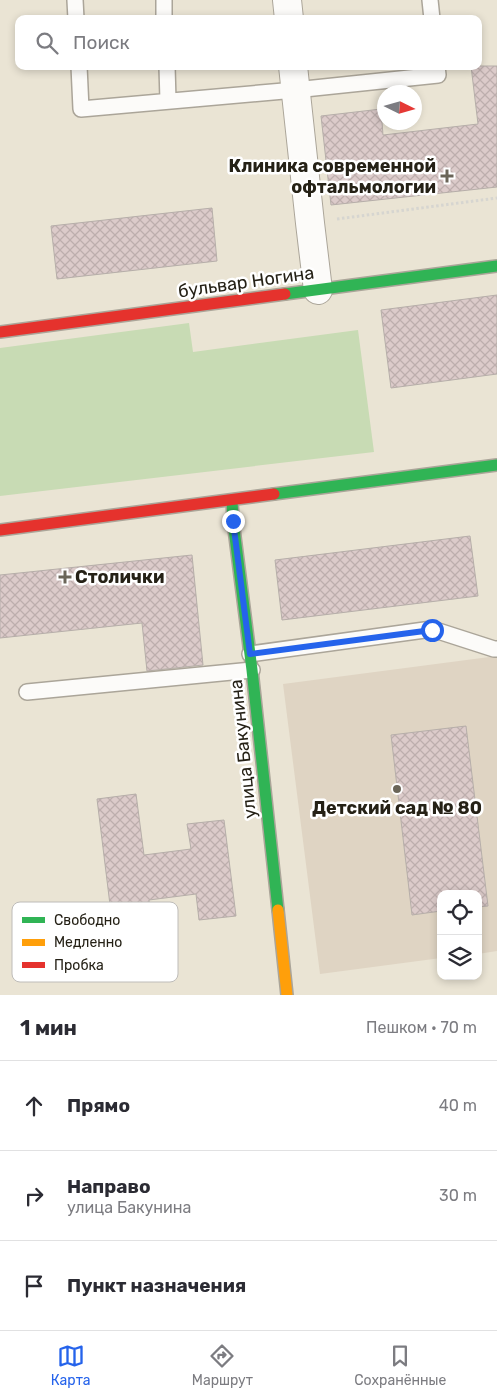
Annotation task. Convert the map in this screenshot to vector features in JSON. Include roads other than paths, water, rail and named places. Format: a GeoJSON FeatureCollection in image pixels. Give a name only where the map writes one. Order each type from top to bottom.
{"type":"FeatureCollection","features":[{"type":"Feature","properties":{"kind":"street"},"geometry":{"type":"LineString","coordinates":[[287,0],[289,15]]}},
{"type":"Feature","properties":{"kind":"street"},"geometry":{"type":"LineString","coordinates":[[294,78],[318,290]]}},
{"type":"Feature","properties":{"kind":"street","name":"бульвар Ногина"},"geometry":{"type":"LineString","coordinates":[[0,332],[497,266]]}},
{"type":"Feature","properties":{"kind":"street"},"geometry":{"type":"LineString","coordinates":[[0,530],[497,465]]}},
{"type":"Feature","properties":{"kind":"street","name":"улица Бакунина"},"geometry":{"type":"LineString","coordinates":[[232,500],[287,995]]}},
{"type":"Feature","properties":{"kind":"lane"},"geometry":{"type":"LineString","coordinates":[[75,0],[76,15]]}},
{"type":"Feature","properties":{"kind":"lane"},"geometry":{"type":"LineString","coordinates":[[164,0],[164,15]]}},
{"type":"Feature","properties":{"kind":"lane"},"geometry":{"type":"LineString","coordinates":[[430,0],[432,15]]}},
{"type":"Feature","properties":{"kind":"lane"},"geometry":{"type":"LineString","coordinates":[[79,70],[82,109],[168,101],[294,78],[438,75],[437,70]]}},
{"type":"Feature","properties":{"kind":"lane"},"geometry":{"type":"LineString","coordinates":[[166,70],[168,101]]}},
{"type":"Feature","properties":{"kind":"lane"},"geometry":{"type":"LineString","coordinates":[[250,654],[432,630],[497,649]]}},
{"type":"Feature","properties":{"kind":"lane"},"geometry":{"type":"LineString","coordinates":[[28,692],[252,670]]}},
{"type":"Feature","properties":{"kind":"place","name":"Клиника современной офтальмологии"},"geometry":{"type":"Point","coordinates":[447,176]}},
{"type":"Feature","properties":{"kind":"place","name":"Столички"},"geometry":{"type":"Point","coordinates":[65,577]}},
{"type":"Feature","properties":{"kind":"place","name":"Детский сад № 80"},"geometry":{"type":"Point","coordinates":[397,789]}}]}
